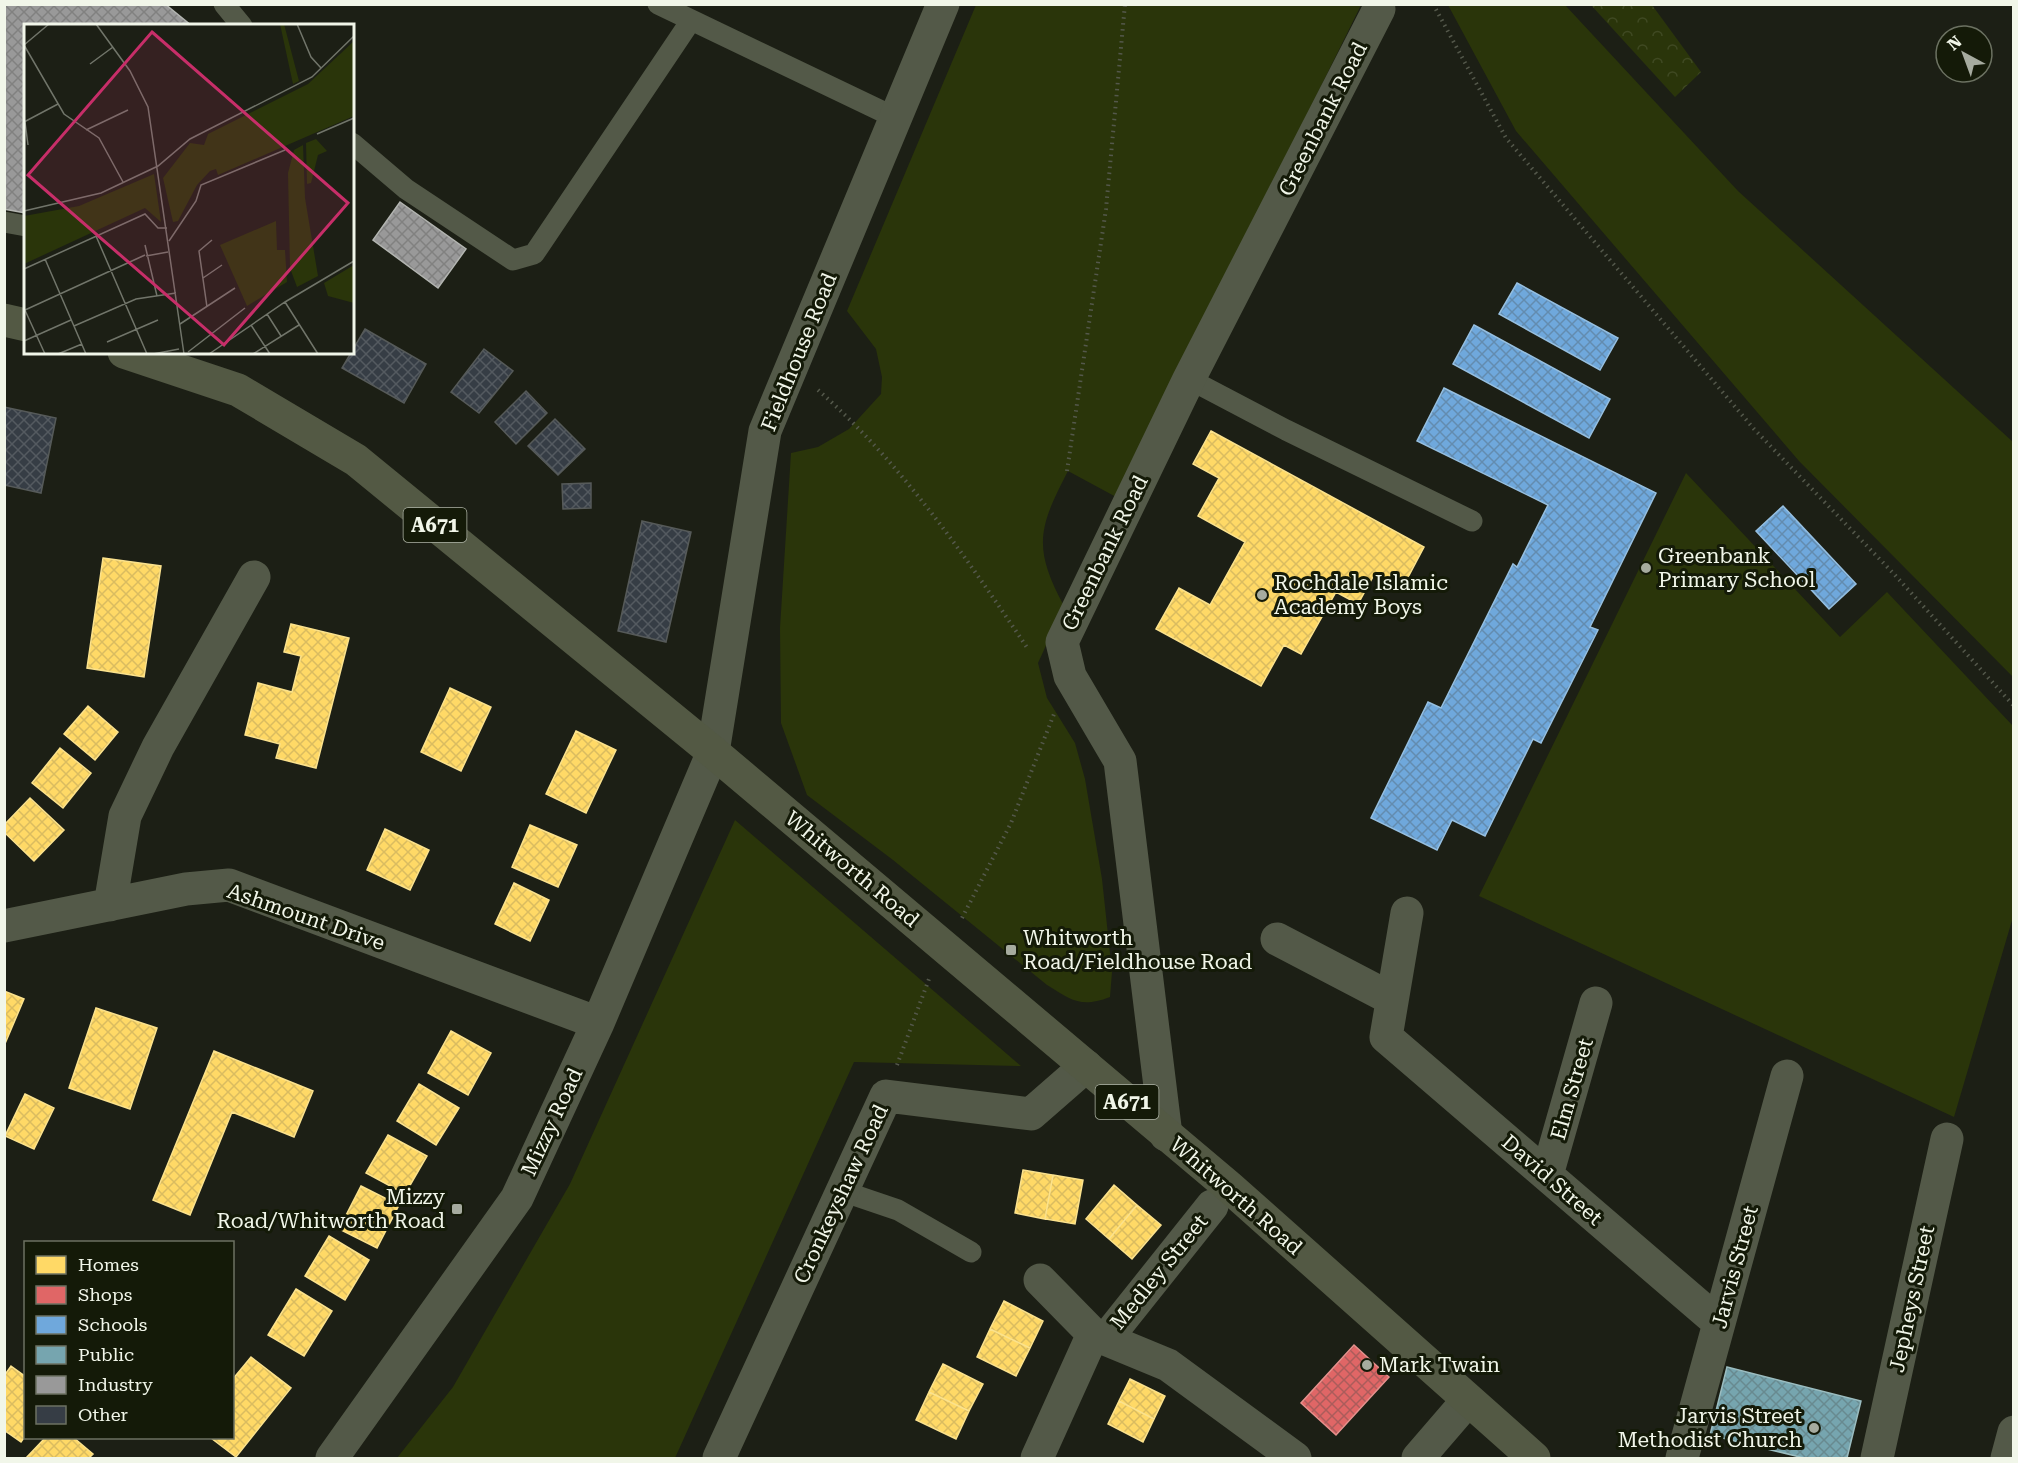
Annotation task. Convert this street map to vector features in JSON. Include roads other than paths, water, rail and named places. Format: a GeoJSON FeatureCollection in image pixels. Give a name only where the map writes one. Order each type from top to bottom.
{"type":"FeatureCollection","features":[{"type":"Feature","properties":{"kind":"main road"},"geometry":{"type":"LineString","coordinates":[[4,320],[24,325]]}},
{"type":"Feature","properties":{"kind":"main road","name":"Whitworth Road"},"geometry":{"type":"LineString","coordinates":[[133,354],[238,390],[356,460],[713,752],[1228,1186],[1534,1458]]}},
{"type":"Feature","properties":{"kind":"street","name":"Fieldhouse Road"},"geometry":{"type":"LineString","coordinates":[[713,752],[765,432],[943,4]]}},
{"type":"Feature","properties":{"kind":"street","name":"Greenbank Road"},"geometry":{"type":"LineString","coordinates":[[1166,1135],[1120,761],[1070,676],[1062,642],[1189,379],[1379,9]]}},
{"type":"Feature","properties":{"kind":"street"},"geometry":{"type":"LineString","coordinates":[[110,904],[125,816],[158,747],[254,577]]}},
{"type":"Feature","properties":{"kind":"street","name":"Mizzy Road"},"geometry":{"type":"LineString","coordinates":[[332,1458],[517,1198],[598,1023],[713,752]]}},
{"type":"Feature","properties":{"kind":"street","name":"Ashmount Drive"},"geometry":{"type":"LineString","coordinates":[[4,926],[186,889],[229,885],[598,1023]]}},
{"type":"Feature","properties":{"kind":"street"},"geometry":{"type":"LineString","coordinates":[[1277,939],[1392,999],[1407,913]]}},
{"type":"Feature","properties":{"kind":"street","name":"David Street"},"geometry":{"type":"LineString","coordinates":[[1392,999],[1386,1037],[1719,1323]]}},
{"type":"Feature","properties":{"kind":"street","name":"Elm Street"},"geometry":{"type":"LineString","coordinates":[[1547,1175],[1596,1003]]}},
{"type":"Feature","properties":{"kind":"street","name":"Cronkeyshaw Road"},"geometry":{"type":"LineString","coordinates":[[719,1458],[886,1096],[1031,1114],[1086,1066]]}},
{"type":"Feature","properties":{"kind":"street","name":"Jarvis Street"},"geometry":{"type":"LineString","coordinates":[[1682,1458],[1787,1076]]}},
{"type":"Feature","properties":{"kind":"street","name":"Jepheys Street"},"geometry":{"type":"LineString","coordinates":[[1877,1458],[1947,1139]]}},
{"type":"Feature","properties":{"kind":"street","name":"Medley Street"},"geometry":{"type":"LineString","coordinates":[[1037,1458],[1099,1336],[1212,1206]]}},
{"type":"Feature","properties":{"kind":"street"},"geometry":{"type":"LineString","coordinates":[[1040,1280],[1099,1336],[1168,1365],[1296,1458]]}},
{"type":"Feature","properties":{"kind":"street"},"geometry":{"type":"LineString","coordinates":[[1418,1458],[1468,1400]]}},
{"type":"Feature","properties":{"kind":"street"},"geometry":{"type":"LineString","coordinates":[[2007,1458],[2013,1432]]}},
{"type":"Feature","properties":{"kind":"lane"},"geometry":{"type":"LineString","coordinates":[[224,4],[240,24]]}},
{"type":"Feature","properties":{"kind":"lane"},"geometry":{"type":"LineString","coordinates":[[658,4],[690,22],[896,118]]}},
{"type":"Feature","properties":{"kind":"lane"},"geometry":{"type":"LineString","coordinates":[[354,145],[406,189],[513,260],[534,254],[690,22]]}},
{"type":"Feature","properties":{"kind":"lane"},"geometry":{"type":"LineString","coordinates":[[4,222],[24,226]]}},
{"type":"Feature","properties":{"kind":"lane"},"geometry":{"type":"LineString","coordinates":[[1189,379],[1286,430],[1472,521]]}},
{"type":"Feature","properties":{"kind":"lane"},"geometry":{"type":"LineString","coordinates":[[842,1191],[898,1210],[970,1252]]}},
{"type":"Feature","properties":{"kind":"place","name":"Greenbank Primary School"},"geometry":{"type":"Point","coordinates":[1646,568]}},
{"type":"Feature","properties":{"kind":"place","name":"Rochdale Islamic Academy Boys"},"geometry":{"type":"Point","coordinates":[1262,595]}},
{"type":"Feature","properties":{"kind":"place","name":"Whitworth Road/Fieldhouse Road"},"geometry":{"type":"Point","coordinates":[1011,950]}},
{"type":"Feature","properties":{"kind":"place","name":"Mizzy Road/Whitworth Road"},"geometry":{"type":"Point","coordinates":[457,1209]}},
{"type":"Feature","properties":{"kind":"place","name":"Mark Twain"},"geometry":{"type":"Point","coordinates":[1367,1365]}},
{"type":"Feature","properties":{"kind":"place","name":"Jarvis Street Methodist Church"},"geometry":{"type":"Point","coordinates":[1814,1428]}}]}
